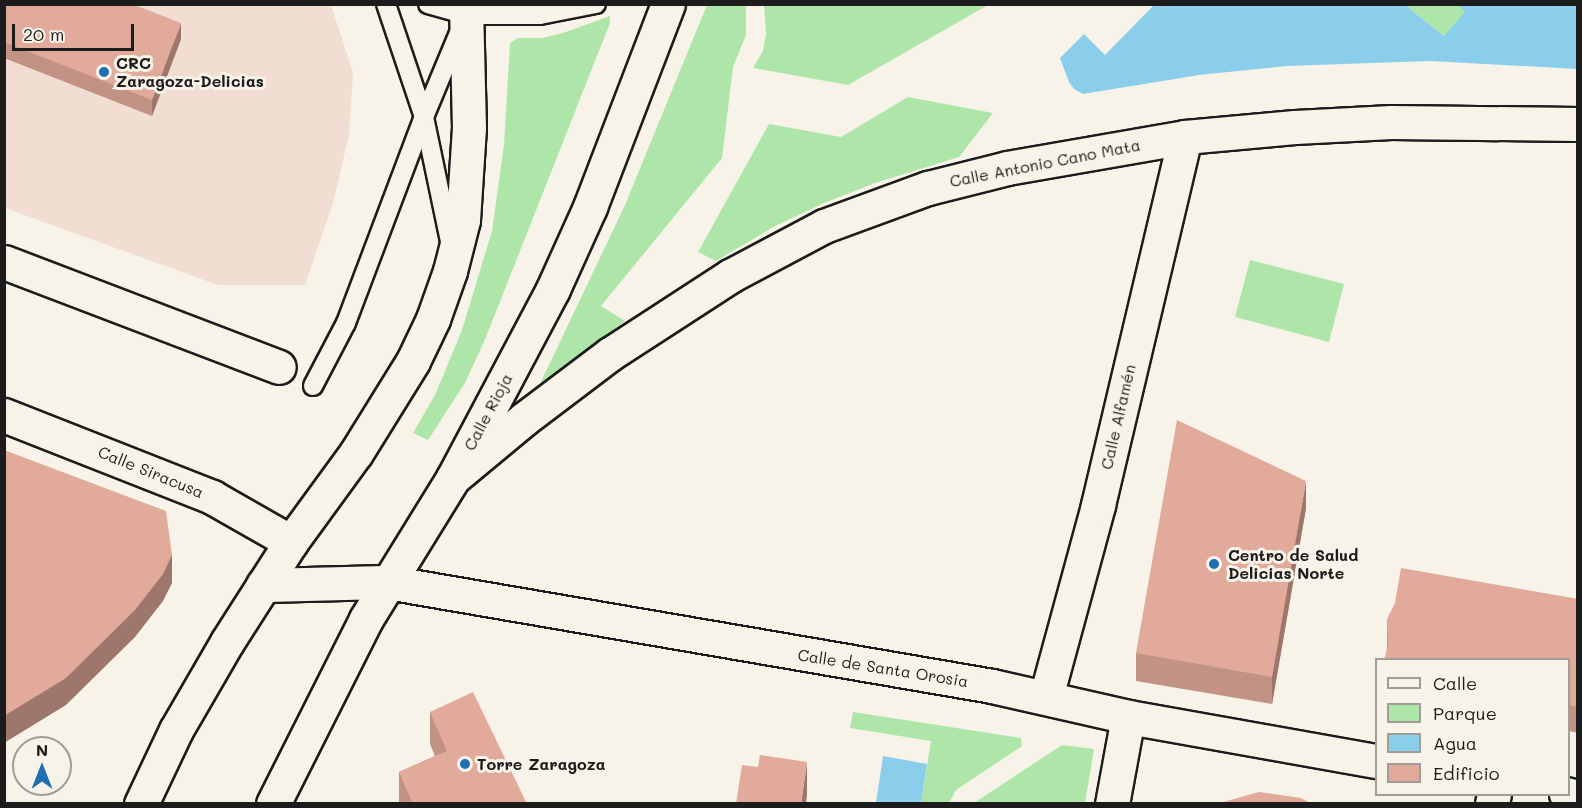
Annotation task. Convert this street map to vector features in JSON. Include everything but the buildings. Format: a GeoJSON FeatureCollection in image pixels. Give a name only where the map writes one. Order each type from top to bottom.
{"type":"FeatureCollection","features":[{"type":"Feature","properties":{"kind":"street","name":"Calle Rioja"},"geometry":{"type":"LineString","coordinates":[[273,804],[387,582],[453,478],[553,289],[590,207],[668,4]]}},
{"type":"Feature","properties":{"kind":"street"},"geometry":{"type":"LineString","coordinates":[[141,804],[176,730],[263,585],[291,542],[356,453],[413,361],[433,319],[463,220],[467,171],[466,10]]}},
{"type":"Feature","properties":{"kind":"street","name":"Calle Antonio Cano Mata"},"geometry":{"type":"LineString","coordinates":[[453,478],[610,354],[730,276],[824,226],[889,201],[961,178],[1060,158],[1185,137],[1295,127],[1391,122],[1578,124]]}},
{"type":"Feature","properties":{"kind":"street","name":"Calle Alfamén"},"geometry":{"type":"LineString","coordinates":[[1046,697],[1098,505],[1185,137]]}},
{"type":"Feature","properties":{"kind":"street"},"geometry":{"type":"LineString","coordinates":[[4,262],[279,367]]}},
{"type":"Feature","properties":{"kind":"street","name":"Calle Siracusa"},"geometry":{"type":"LineString","coordinates":[[4,415],[182,483],[225,503],[291,542]]}},
{"type":"Feature","properties":{"kind":"street","name":"Calle de Santa Orosia"},"geometry":{"type":"LineString","coordinates":[[263,585],[387,582],[1046,697],[1128,717],[1375,761]]}},
{"type":"Feature","properties":{"kind":"street"},"geometry":{"type":"LineString","coordinates":[[1112,804],[1128,717]]}},
{"type":"Feature","properties":{"kind":"lane"},"geometry":{"type":"LineString","coordinates":[[386,4],[424,117],[453,258]]}},
{"type":"Feature","properties":{"kind":"lane"},"geometry":{"type":"LineString","coordinates":[[428,4],[466,10],[540,15],[596,4]]}},
{"type":"Feature","properties":{"kind":"lane"},"geometry":{"type":"LineString","coordinates":[[313,387],[346,323],[466,10]]}},
{"type":"Feature","properties":{"kind":"shaded area"},"geometry":{"type":"Polygon","coordinates":[[[4,5],[331,5],[353,73],[349,135],[333,203],[305,285],[218,285],[5,208],[4,5]]]}},
{"type":"Feature","properties":{"kind":"green space"},"geometry":{"type":"Polygon","coordinates":[[[764,4],[988,5],[848,85],[753,68],[763,51],[766,35],[764,4]]]}},
{"type":"Feature","properties":{"kind":"green space"},"geometry":{"type":"Polygon","coordinates":[[[707,5],[746,5],[746,35],[733,67],[722,158],[601,306],[625,321],[539,386],[625,205],[707,5]]]}},
{"type":"Feature","properties":{"kind":"green space"},"geometry":{"type":"Polygon","coordinates":[[[1405,5],[1458,5],[1466,12],[1444,36],[1405,5]]]}},
{"type":"Feature","properties":{"kind":"green space"},"geometry":{"type":"Polygon","coordinates":[[[610,16],[610,23],[486,337],[465,383],[428,440],[413,433],[435,395],[462,330],[492,231],[504,145],[510,43],[518,38],[542,38],[563,33],[610,16]]]}},
{"type":"Feature","properties":{"kind":"green space"},"geometry":{"type":"Polygon","coordinates":[[[908,97],[993,113],[959,157],[875,183],[824,203],[777,225],[716,261],[698,252],[769,124],[841,137],[908,97]]]}},
{"type":"Feature","properties":{"kind":"green space"},"geometry":{"type":"Polygon","coordinates":[[[1250,260],[1344,284],[1329,342],[1235,317],[1250,260]]]}},
{"type":"Feature","properties":{"kind":"green space"},"geometry":{"type":"Polygon","coordinates":[[[853,712],[1021,738],[1022,746],[956,790],[949,803],[921,803],[931,741],[850,728],[853,712]]]}},
{"type":"Feature","properties":{"kind":"green space"},"geometry":{"type":"Polygon","coordinates":[[[1062,745],[1094,749],[1085,803],[974,803],[1062,745]]]}},
{"type":"Feature","properties":{"kind":"water"},"geometry":{"type":"Polygon","coordinates":[[[1154,5],[1405,5],[1444,36],[1465,12],[1458,5],[1577,5],[1577,69],[1430,61],[1286,66],[1199,75],[1083,94],[1074,89],[1060,58],[1084,34],[1105,55],[1154,5]]]}},
{"type":"Feature","properties":{"kind":"water"},"geometry":{"type":"Polygon","coordinates":[[[883,756],[927,764],[921,803],[876,803],[883,756]]]}},
{"type":"Feature","properties":{"kind":"place","name":"CRC Zaragoza-Delicias"},"geometry":{"type":"Point","coordinates":[104,72]}},
{"type":"Feature","properties":{"kind":"place","name":"Centro de Salud Delicias Norte"},"geometry":{"type":"Point","coordinates":[1214,564]}},
{"type":"Feature","properties":{"kind":"place","name":"Torre Zaragoza"},"geometry":{"type":"Point","coordinates":[465,764]}}]}
